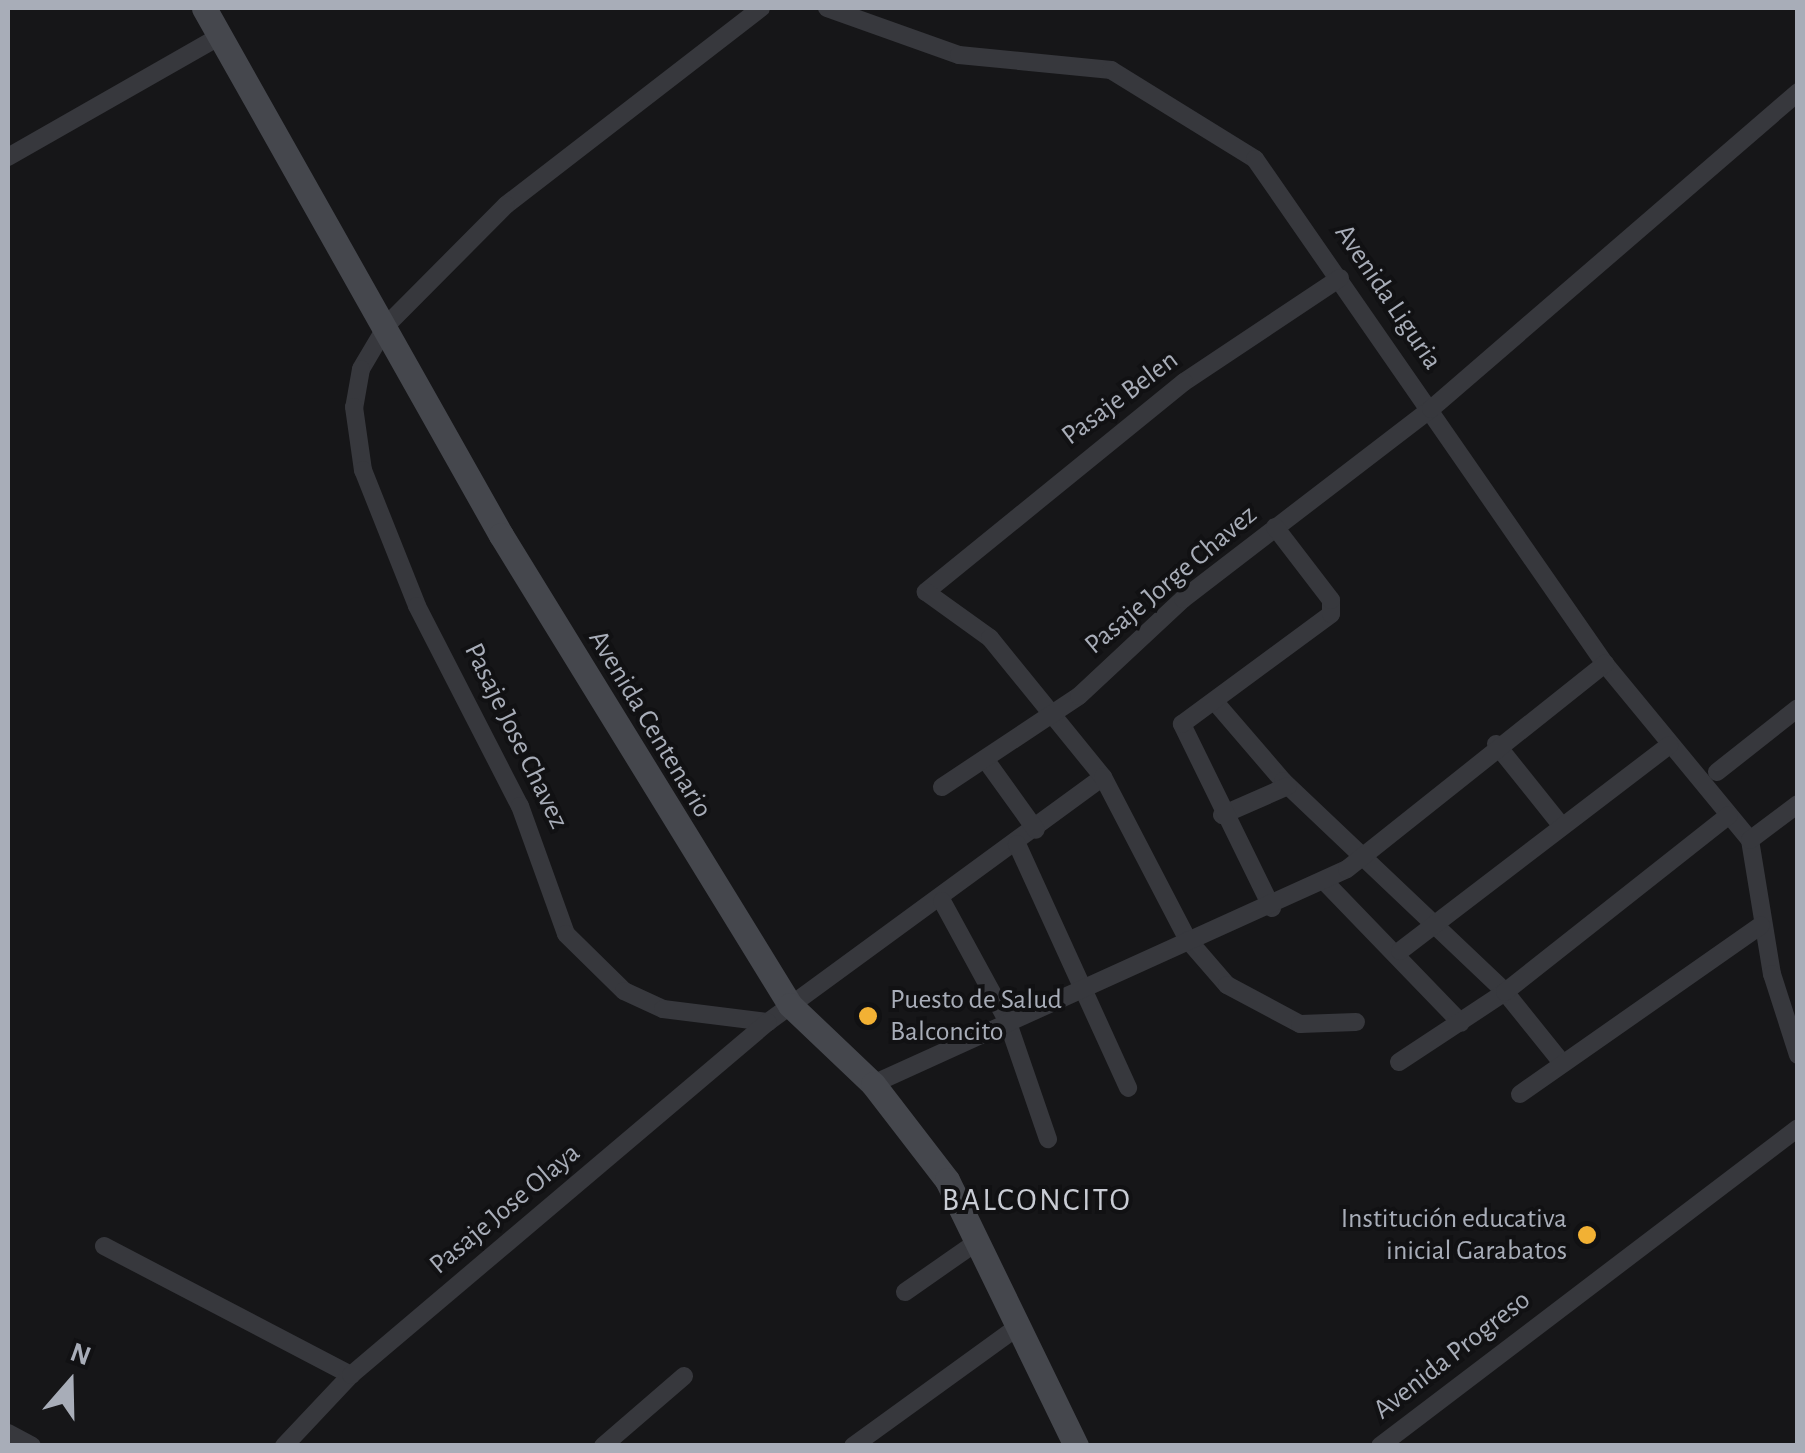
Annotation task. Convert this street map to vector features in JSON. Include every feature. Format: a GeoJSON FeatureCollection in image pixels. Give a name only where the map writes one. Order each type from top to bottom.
{"type":"FeatureCollection","features":[{"type":"Feature","properties":{"kind":"main road","name":"Avenida Centenario"},"geometry":{"type":"LineString","coordinates":[[204,8],[387,326],[510,552],[790,1004],[873,1084],[923,1142],[978,1240],[1014,1330],[1076,1446]]}},
{"type":"Feature","properties":{"kind":"street","name":"Pasaje Jose Chavez"},"geometry":{"type":"LineString","coordinates":[[760,8],[506,205],[387,326],[361,369],[354,407],[363,470],[417,606],[462,678],[540,852],[566,934],[624,991],[663,1009],[768,1022]]}},
{"type":"Feature","properties":{"kind":"street","name":"Avenida Liguria"},"geometry":{"type":"LineString","coordinates":[[827,8],[959,55],[1112,70],[1254,159],[1432,409],[1606,664],[1750,840]]}},
{"type":"Feature","properties":{"kind":"street"},"geometry":{"type":"LineString","coordinates":[[8,157],[220,36]]}},
{"type":"Feature","properties":{"kind":"street","name":"Pasaje Jorge Chavez"},"geometry":{"type":"LineString","coordinates":[[942,787],[1048,718],[1275,526],[1432,409],[1798,92]]}},
{"type":"Feature","properties":{"kind":"street","name":"Pasaje Belen"},"geometry":{"type":"LineString","coordinates":[[1048,718],[990,638],[930,600],[927,584],[1184,382],[1340,278]]}},
{"type":"Feature","properties":{"kind":"street"},"geometry":{"type":"LineString","coordinates":[[1272,908],[1222,814],[1182,724],[1216,703],[1331,614],[1331,600],[1275,526]]}},
{"type":"Feature","properties":{"kind":"street"},"geometry":{"type":"LineString","coordinates":[[873,1084],[1007,1020],[1188,940],[1272,908],[1324,881],[1364,857],[1496,744],[1606,664]]}},
{"type":"Feature","properties":{"kind":"street"},"geometry":{"type":"LineString","coordinates":[[1216,703],[1288,786],[1506,992],[1562,1063]]}},
{"type":"Feature","properties":{"kind":"street"},"geometry":{"type":"LineString","coordinates":[[1717,772],[1798,708]]}},
{"type":"Feature","properties":{"kind":"street"},"geometry":{"type":"LineString","coordinates":[[1048,718],[1102,777],[1188,940],[1257,1006],[1324,1030],[1356,1022]]}},
{"type":"Feature","properties":{"kind":"street"},"geometry":{"type":"LineString","coordinates":[[1496,744],[1560,824]]}},
{"type":"Feature","properties":{"kind":"street"},"geometry":{"type":"LineString","coordinates":[[1400,951],[1440,926],[1560,824],[1669,745]]}},
{"type":"Feature","properties":{"kind":"street"},"geometry":{"type":"LineString","coordinates":[[985,759],[1036,830]]}},
{"type":"Feature","properties":{"kind":"street"},"geometry":{"type":"LineString","coordinates":[[768,1022],[942,901],[1102,777]]}},
{"type":"Feature","properties":{"kind":"street"},"geometry":{"type":"LineString","coordinates":[[1222,814],[1288,786]]}},
{"type":"Feature","properties":{"kind":"street"},"geometry":{"type":"LineString","coordinates":[[1798,804],[1750,840],[1762,925],[1798,1055]]}},
{"type":"Feature","properties":{"kind":"street"},"geometry":{"type":"LineString","coordinates":[[1398,1062],[1506,992],[1729,815]]}},
{"type":"Feature","properties":{"kind":"street"},"geometry":{"type":"LineString","coordinates":[[1017,844],[1087,985],[1128,1088]]}},
{"type":"Feature","properties":{"kind":"street"},"geometry":{"type":"LineString","coordinates":[[1324,881],[1400,951],[1460,1023]]}},
{"type":"Feature","properties":{"kind":"street"},"geometry":{"type":"LineString","coordinates":[[942,901],[1007,1020],[1048,1139]]}},
{"type":"Feature","properties":{"kind":"street"},"geometry":{"type":"LineString","coordinates":[[1520,1094],[1762,925]]}},
{"type":"Feature","properties":{"kind":"street","name":"Pasaje Jose Olaya"},"geometry":{"type":"LineString","coordinates":[[284,1446],[351,1375],[768,1022]]}},
{"type":"Feature","properties":{"kind":"street","name":"Avenida Progreso"},"geometry":{"type":"LineString","coordinates":[[1380,1446],[1798,1128]]}},
{"type":"Feature","properties":{"kind":"street"},"geometry":{"type":"LineString","coordinates":[[905,1292],[978,1240]]}},
{"type":"Feature","properties":{"kind":"street"},"geometry":{"type":"LineString","coordinates":[[104,1246],[351,1375]]}},
{"type":"Feature","properties":{"kind":"street"},"geometry":{"type":"LineString","coordinates":[[853,1446],[1014,1330]]}},
{"type":"Feature","properties":{"kind":"street"},"geometry":{"type":"LineString","coordinates":[[603,1446],[684,1376]]}},
{"type":"Feature","properties":{"kind":"street"},"geometry":{"type":"LineString","coordinates":[[8,1433],[32,1446]]}},
{"type":"Feature","properties":{"kind":"place","name":"Puesto de Salud Balconcito"},"geometry":{"type":"Point","coordinates":[868,1016]}},
{"type":"Feature","properties":{"kind":"place","name":"Institución educativa inicial Garabatos"},"geometry":{"type":"Point","coordinates":[1587,1235]}},
{"type":"Feature","properties":{"kind":"district","name":"BALCONCITO"},"geometry":{"type":"Point","coordinates":[1037,1200]}}]}
